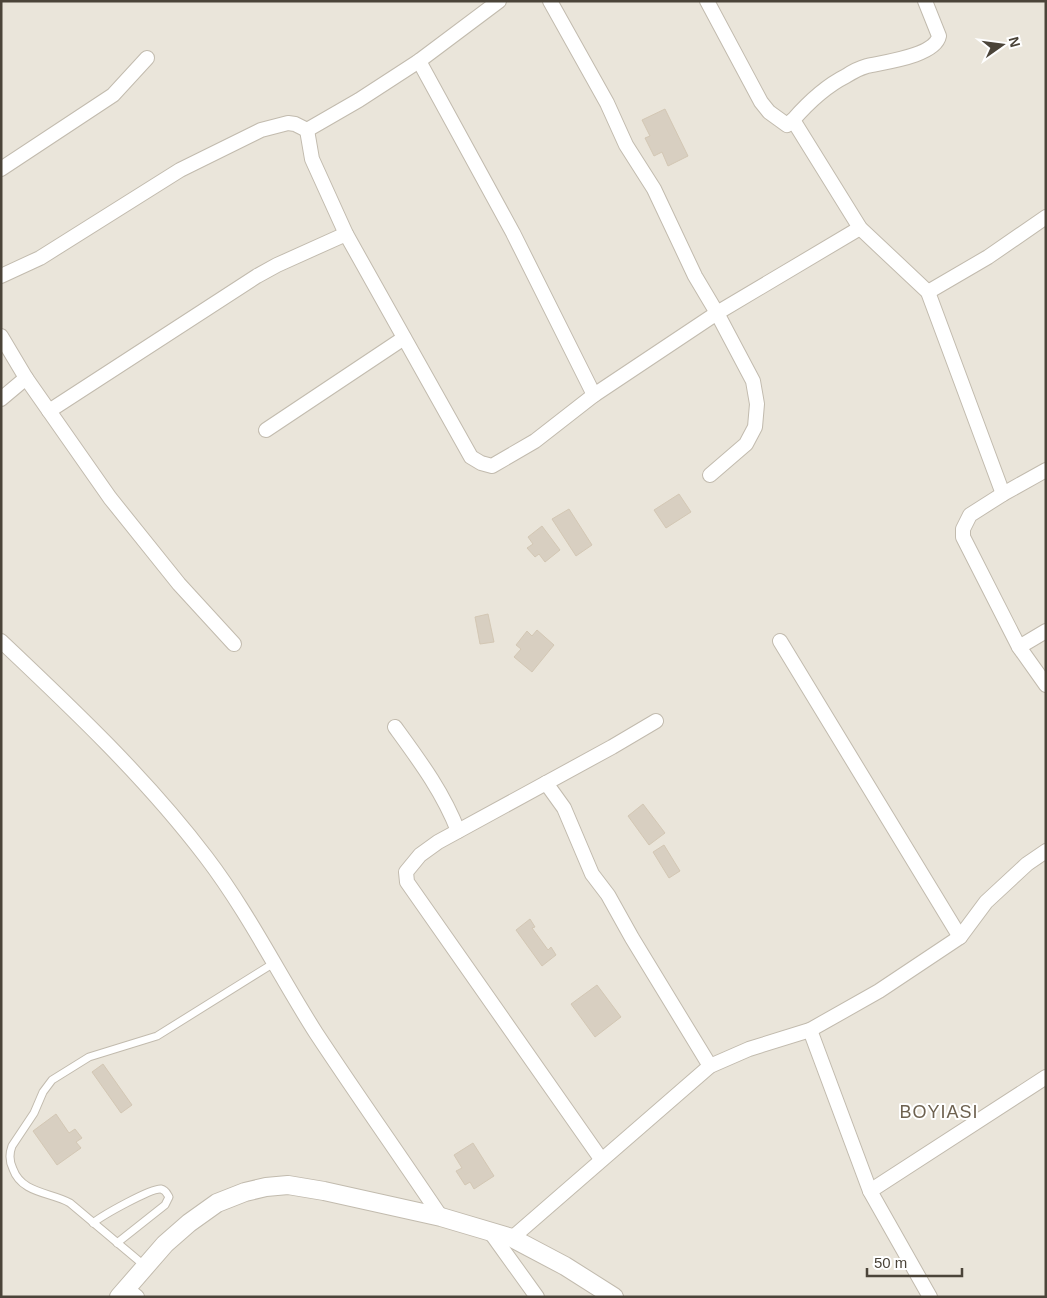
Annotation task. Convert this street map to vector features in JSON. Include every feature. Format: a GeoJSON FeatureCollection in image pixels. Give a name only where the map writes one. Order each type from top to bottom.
{"type":"FeatureCollection","features":[{"type":"Feature","properties":{"kind":"street"},"geometry":{"type":"LineString","coordinates":[[307,130],[359,100],[419,61],[500,1]]}},
{"type":"Feature","properties":{"kind":"street"},"geometry":{"type":"LineString","coordinates":[[550,1],[607,103],[626,145],[654,189],[695,276],[753,381],[757,404],[755,428],[746,444],[710,475]]}},
{"type":"Feature","properties":{"kind":"street"},"geometry":{"type":"LineString","coordinates":[[707,1],[761,102],[779,120],[787,124],[844,77],[865,67],[905,58],[921,52],[936,43],[939,36],[925,1]]}},
{"type":"Feature","properties":{"kind":"street"},"geometry":{"type":"LineString","coordinates":[[1,169],[113,95],[147,58]]}},
{"type":"Feature","properties":{"kind":"street"},"geometry":{"type":"LineString","coordinates":[[419,61],[513,233],[594,395]]}},
{"type":"Feature","properties":{"kind":"street"},"geometry":{"type":"LineString","coordinates":[[792,120],[860,228],[928,292],[1003,494]]}},
{"type":"Feature","properties":{"kind":"street"},"geometry":{"type":"LineString","coordinates":[[1,276],[40,258],[180,170],[261,130],[288,123],[307,130]]}},
{"type":"Feature","properties":{"kind":"street"},"geometry":{"type":"LineString","coordinates":[[307,130],[312,160],[346,234],[472,457],[481,463],[492,466],[534,441],[594,395],[717,313],[860,228]]}},
{"type":"Feature","properties":{"kind":"street"},"geometry":{"type":"LineString","coordinates":[[928,292],[988,257],[1046,217]]}},
{"type":"Feature","properties":{"kind":"street"},"geometry":{"type":"LineString","coordinates":[[49,411],[257,276],[346,234]]}},
{"type":"Feature","properties":{"kind":"street"},"geometry":{"type":"LineString","coordinates":[[1,336],[26,378],[110,498],[179,584],[234,644]]}},
{"type":"Feature","properties":{"kind":"street"},"geometry":{"type":"LineString","coordinates":[[266,430],[404,338]]}},
{"type":"Feature","properties":{"kind":"street"},"geometry":{"type":"LineString","coordinates":[[1,399],[26,378]]}},
{"type":"Feature","properties":{"kind":"street"},"geometry":{"type":"LineString","coordinates":[[1046,470],[970,515],[963,529],[962,537],[1019,647],[1046,686]]}},
{"type":"Feature","properties":{"kind":"street"},"geometry":{"type":"LineString","coordinates":[[1019,647],[1046,631]]}},
{"type":"Feature","properties":{"kind":"street"},"geometry":{"type":"LineString","coordinates":[[1,641],[72,708],[155,793],[207,858],[316,1033],[441,1217]]}},
{"type":"Feature","properties":{"kind":"street"},"geometry":{"type":"LineString","coordinates":[[780,641],[960,937]]}},
{"type":"Feature","properties":{"kind":"street"},"geometry":{"type":"LineString","coordinates":[[601,1160],[407,882],[406,872],[420,855],[458,831],[656,721]]}},
{"type":"Feature","properties":{"kind":"street"},"geometry":{"type":"LineString","coordinates":[[395,727],[438,789],[458,831]]}},
{"type":"Feature","properties":{"kind":"street"},"geometry":{"type":"LineString","coordinates":[[546,783],[564,808],[592,874],[608,895],[710,1066]]}},
{"type":"Feature","properties":{"kind":"street"},"geometry":{"type":"LineString","coordinates":[[512,1238],[710,1066],[749,1050],[810,1030],[879,991],[960,937],[986,902],[1027,864],[1046,851]]}},
{"type":"Feature","properties":{"kind":"street"},"geometry":{"type":"LineString","coordinates":[[810,1030],[870,1190],[930,1297]]}},
{"type":"Feature","properties":{"kind":"street"},"geometry":{"type":"LineString","coordinates":[[870,1190],[1046,1077]]}},
{"type":"Feature","properties":{"kind":"street"},"geometry":{"type":"LineString","coordinates":[[127,1294],[145,1267],[165,1244],[217,1203],[245,1192],[266,1187],[288,1185],[315,1189],[441,1217],[512,1238],[566,1266],[614,1297]]}},
{"type":"Feature","properties":{"kind":"street"},"geometry":{"type":"LineString","coordinates":[[491,1233],[537,1297]]}},
{"type":"Feature","properties":{"kind":"lane"},"geometry":{"type":"LineString","coordinates":[[145,1267],[70,1203],[30,1188],[20,1182],[14,1173],[10,1158],[12,1146],[52,1080],[81,1061],[167,1032],[274,963]]}},
{"type":"Feature","properties":{"kind":"lane"},"geometry":{"type":"LineString","coordinates":[[93,1223],[104,1215],[153,1191],[162,1189],[165,1191],[169,1198],[165,1205],[118,1243]]}},
{"type":"Feature","properties":{"kind":"shaded area"},"geometry":{"type":"Polygon","coordinates":[[[1,1],[1046,1],[1046,1297],[1,1297],[1,1]]]}},
{"type":"Feature","properties":{"kind":"building"},"geometry":{"type":"Polygon","coordinates":[[[665,109],[688,156],[668,166],[662,152],[654,156],[645,138],[650,136],[642,120],[665,109]]]}},
{"type":"Feature","properties":{"kind":"building"},"geometry":{"type":"Polygon","coordinates":[[[679,494],[691,512],[666,528],[654,510],[679,494]]]}},
{"type":"Feature","properties":{"kind":"building"},"geometry":{"type":"Polygon","coordinates":[[[569,509],[592,545],[576,556],[552,519],[569,509]]]}},
{"type":"Feature","properties":{"kind":"building"},"geometry":{"type":"Polygon","coordinates":[[[542,526],[560,550],[545,562],[539,554],[535,557],[527,548],[533,544],[528,537],[542,526]]]}},
{"type":"Feature","properties":{"kind":"building"},"geometry":{"type":"Polygon","coordinates":[[[488,614],[494,642],[480,644],[475,617],[488,614]]]}},
{"type":"Feature","properties":{"kind":"building"},"geometry":{"type":"Polygon","coordinates":[[[537,630],[554,645],[532,672],[514,657],[521,649],[516,645],[527,631],[532,636],[537,630]]]}},
{"type":"Feature","properties":{"kind":"building"},"geometry":{"type":"Polygon","coordinates":[[[643,804],[665,833],[649,845],[628,816],[643,804]]]}},
{"type":"Feature","properties":{"kind":"building"},"geometry":{"type":"Polygon","coordinates":[[[664,845],[680,871],[669,878],[653,852],[664,845]]]}},
{"type":"Feature","properties":{"kind":"building"},"geometry":{"type":"Polygon","coordinates":[[[530,919],[535,927],[532,928],[548,950],[551,947],[556,955],[542,966],[516,930],[530,919]]]}},
{"type":"Feature","properties":{"kind":"building"},"geometry":{"type":"Polygon","coordinates":[[[597,985],[621,1017],[595,1037],[571,1004],[597,985]]]}},
{"type":"Feature","properties":{"kind":"building"},"geometry":{"type":"Polygon","coordinates":[[[103,1064],[132,1105],[121,1113],[92,1072],[103,1064]]]}},
{"type":"Feature","properties":{"kind":"building"},"geometry":{"type":"Polygon","coordinates":[[[56,1114],[69,1133],[75,1129],[82,1138],[76,1142],[81,1148],[57,1165],[33,1131],[56,1114]]]}},
{"type":"Feature","properties":{"kind":"building"},"geometry":{"type":"Polygon","coordinates":[[[473,1143],[494,1176],[474,1189],[470,1182],[465,1185],[456,1171],[462,1168],[454,1155],[473,1143]]]}},
{"type":"Feature","properties":{"kind":"district","name":"BOYIASI"},"geometry":{"type":"Point","coordinates":[939,1112]}}]}
